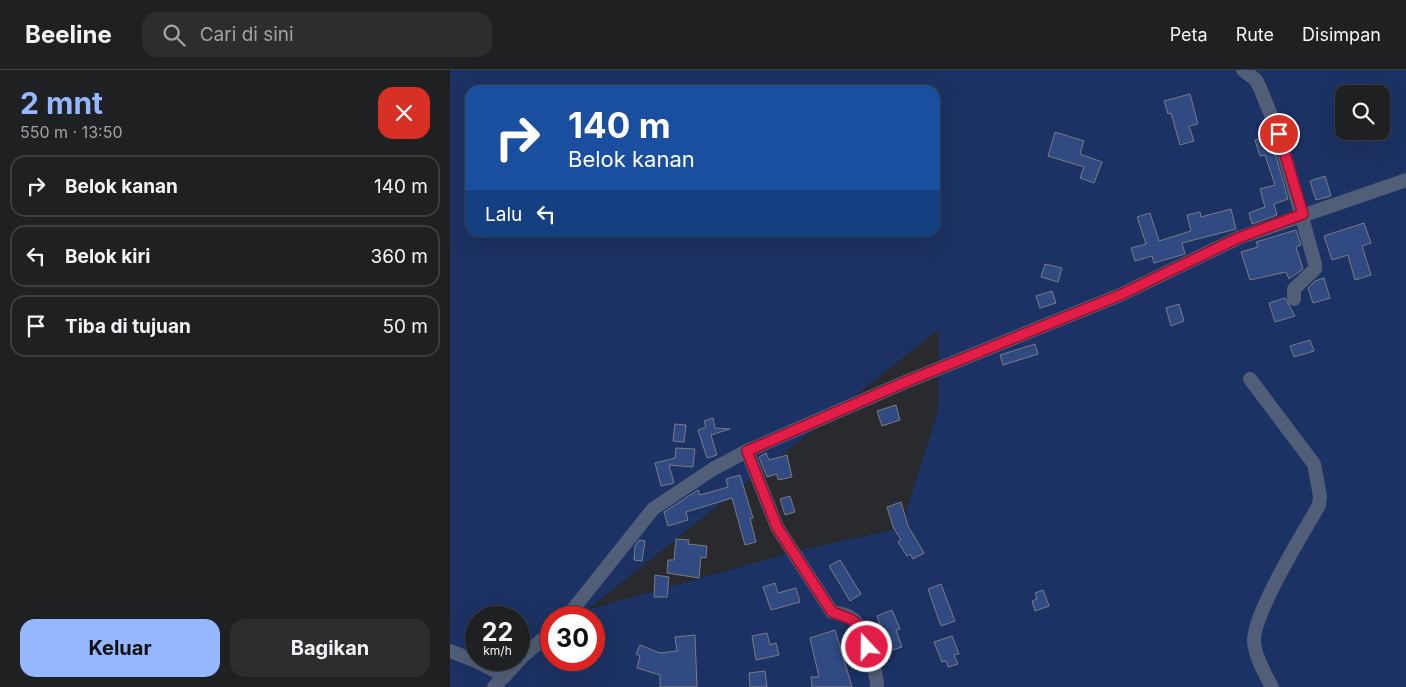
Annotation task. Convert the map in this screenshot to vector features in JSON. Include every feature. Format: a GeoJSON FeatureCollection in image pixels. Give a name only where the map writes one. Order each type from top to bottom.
{"type":"FeatureCollection","features":[{"type":"Feature","properties":{"kind":"street"},"geometry":{"type":"LineString","coordinates":[[1243,70],[1256,80],[1266,100],[1285,152],[1303,214],[1315,269],[1297,284],[1294,289],[1294,299]]}},
{"type":"Feature","properties":{"kind":"street"},"geometry":{"type":"LineString","coordinates":[[576,606],[653,509],[713,469],[747,451],[894,387],[1120,295],[1238,238],[1406,180]]}},
{"type":"Feature","properties":{"kind":"street"},"geometry":{"type":"LineString","coordinates":[[1250,379],[1314,464],[1320,496],[1319,504],[1281,574],[1256,626],[1254,642],[1272,687]]}},
{"type":"Feature","properties":{"kind":"street"},"geometry":{"type":"LineString","coordinates":[[747,451],[777,527],[786,541],[832,612],[848,616],[858,623],[866,643],[877,687]]}},
{"type":"Feature","properties":{"kind":"street"},"geometry":{"type":"LineString","coordinates":[[494,687],[540,643]]}},
{"type":"Feature","properties":{"kind":"street"},"geometry":{"type":"LineString","coordinates":[[450,651],[471,658],[505,676]]}},
{"type":"Feature","properties":{"kind":"shaded area"},"geometry":{"type":"Polygon","coordinates":[[[450,70],[1406,70],[1406,687],[450,687],[450,70]],[[939,329],[592,606],[540,606],[540,671],[605,671],[605,606],[601,606],[797,551],[901,528],[939,408],[939,329]]]}},
{"type":"Feature","properties":{"kind":"building"},"geometry":{"type":"Polygon","coordinates":[[[1190,94],[1198,124],[1189,126],[1194,141],[1180,145],[1171,113],[1168,114],[1164,101],[1190,94]]]}},
{"type":"Feature","properties":{"kind":"building"},"geometry":{"type":"Polygon","coordinates":[[[1055,132],[1084,141],[1080,154],[1102,162],[1094,183],[1080,178],[1084,167],[1048,156],[1055,132]]]}},
{"type":"Feature","properties":{"kind":"building"},"geometry":{"type":"Polygon","coordinates":[[[1270,135],[1288,199],[1274,204],[1277,215],[1252,224],[1249,213],[1265,207],[1260,189],[1275,185],[1265,155],[1260,156],[1255,140],[1270,135]]]}},
{"type":"Feature","properties":{"kind":"building"},"geometry":{"type":"Polygon","coordinates":[[[1325,176],[1331,196],[1316,200],[1310,181],[1325,176]]]}},
{"type":"Feature","properties":{"kind":"building"},"geometry":{"type":"Polygon","coordinates":[[[1231,209],[1236,229],[1182,243],[1185,254],[1154,263],[1152,256],[1135,261],[1131,248],[1146,244],[1137,217],[1150,213],[1159,241],[1191,231],[1187,215],[1200,212],[1201,217],[1231,209]]]}},
{"type":"Feature","properties":{"kind":"building"},"geometry":{"type":"Polygon","coordinates":[[[1364,223],[1371,243],[1362,246],[1371,275],[1355,280],[1348,255],[1332,260],[1324,236],[1364,223]]]}},
{"type":"Feature","properties":{"kind":"building"},"geometry":{"type":"Polygon","coordinates":[[[1296,230],[1301,245],[1296,247],[1303,269],[1289,279],[1286,272],[1250,280],[1241,252],[1258,247],[1256,242],[1296,230]]]}},
{"type":"Feature","properties":{"kind":"building"},"geometry":{"type":"Polygon","coordinates":[[[1045,264],[1062,268],[1058,282],[1041,277],[1045,264]]]}},
{"type":"Feature","properties":{"kind":"building"},"geometry":{"type":"Polygon","coordinates":[[[1324,278],[1330,298],[1313,303],[1308,288],[1315,281],[1324,278]]]}},
{"type":"Feature","properties":{"kind":"building"},"geometry":{"type":"Polygon","coordinates":[[[1052,291],[1056,303],[1040,308],[1036,296],[1052,291]]]}},
{"type":"Feature","properties":{"kind":"building"},"geometry":{"type":"Polygon","coordinates":[[[1285,298],[1295,316],[1275,322],[1269,303],[1285,298]]]}},
{"type":"Feature","properties":{"kind":"building"},"geometry":{"type":"Polygon","coordinates":[[[1179,304],[1184,321],[1171,326],[1166,308],[1179,304]]]}},
{"type":"Feature","properties":{"kind":"building"},"geometry":{"type":"Polygon","coordinates":[[[1310,340],[1314,351],[1294,357],[1290,346],[1310,340]]]}},
{"type":"Feature","properties":{"kind":"building"},"geometry":{"type":"Polygon","coordinates":[[[1035,344],[1038,354],[1003,365],[1000,355],[1035,344]]]}},
{"type":"Feature","properties":{"kind":"building"},"geometry":{"type":"Polygon","coordinates":[[[896,405],[900,420],[882,426],[877,411],[896,405]]]}},
{"type":"Feature","properties":{"kind":"building"},"geometry":{"type":"Polygon","coordinates":[[[713,418],[715,428],[730,429],[711,435],[717,455],[707,458],[698,430],[706,427],[704,421],[713,418]]]}},
{"type":"Feature","properties":{"kind":"building"},"geometry":{"type":"Polygon","coordinates":[[[675,424],[686,425],[684,442],[673,441],[675,424]]]}},
{"type":"Feature","properties":{"kind":"building"},"geometry":{"type":"Polygon","coordinates":[[[676,448],[695,449],[693,467],[669,465],[674,483],[661,486],[655,463],[675,458],[676,448]]]}},
{"type":"Feature","properties":{"kind":"building"},"geometry":{"type":"Polygon","coordinates":[[[766,453],[769,460],[787,455],[792,477],[778,480],[777,474],[767,477],[759,457],[766,453]]]}},
{"type":"Feature","properties":{"kind":"building"},"geometry":{"type":"Polygon","coordinates":[[[740,475],[753,518],[750,518],[756,542],[745,545],[732,498],[686,512],[688,520],[668,526],[664,512],[698,490],[700,495],[728,487],[726,479],[740,475]]]}},
{"type":"Feature","properties":{"kind":"building"},"geometry":{"type":"Polygon","coordinates":[[[790,496],[795,512],[785,515],[780,499],[790,496]]]}},
{"type":"Feature","properties":{"kind":"building"},"geometry":{"type":"Polygon","coordinates":[[[901,502],[908,526],[924,553],[913,559],[910,554],[907,556],[898,542],[901,540],[893,527],[887,507],[901,502]]]}},
{"type":"Feature","properties":{"kind":"building"},"geometry":{"type":"Polygon","coordinates":[[[676,539],[689,540],[688,544],[707,546],[706,558],[701,557],[699,578],[667,573],[668,560],[674,560],[676,539]]]}},
{"type":"Feature","properties":{"kind":"building"},"geometry":{"type":"Polygon","coordinates":[[[639,540],[645,541],[642,561],[634,560],[635,546],[639,540]]]}},
{"type":"Feature","properties":{"kind":"building"},"geometry":{"type":"Polygon","coordinates":[[[840,560],[861,594],[850,601],[829,566],[840,560]]]}},
{"type":"Feature","properties":{"kind":"building"},"geometry":{"type":"Polygon","coordinates":[[[655,575],[669,577],[667,597],[654,597],[655,575]]]}},
{"type":"Feature","properties":{"kind":"building"},"geometry":{"type":"Polygon","coordinates":[[[775,583],[778,593],[796,588],[800,602],[771,610],[763,587],[775,583]]]}},
{"type":"Feature","properties":{"kind":"building"},"geometry":{"type":"Polygon","coordinates":[[[941,584],[955,621],[941,626],[928,589],[941,584]]]}},
{"type":"Feature","properties":{"kind":"building"},"geometry":{"type":"Polygon","coordinates":[[[1043,590],[1049,606],[1035,611],[1032,601],[1037,599],[1035,593],[1043,590]]]}},
{"type":"Feature","properties":{"kind":"building"},"geometry":{"type":"Polygon","coordinates":[[[892,610],[900,629],[896,630],[902,647],[889,651],[877,616],[892,610]]]}},
{"type":"Feature","properties":{"kind":"building"},"geometry":{"type":"Polygon","coordinates":[[[835,630],[852,687],[812,687],[811,677],[819,677],[810,638],[835,630]]]}},
{"type":"Feature","properties":{"kind":"building"},"geometry":{"type":"Polygon","coordinates":[[[767,633],[770,645],[776,643],[779,655],[756,660],[752,636],[767,633]]]}},
{"type":"Feature","properties":{"kind":"building"},"geometry":{"type":"Polygon","coordinates":[[[695,635],[697,687],[660,687],[660,675],[637,668],[640,656],[636,654],[640,645],[660,653],[677,651],[675,637],[695,635]]]}},
{"type":"Feature","properties":{"kind":"building"},"geometry":{"type":"Polygon","coordinates":[[[952,636],[959,654],[954,655],[958,664],[948,667],[946,661],[942,662],[934,642],[952,636]]]}},
{"type":"Feature","properties":{"kind":"building"},"geometry":{"type":"Polygon","coordinates":[[[765,671],[767,687],[750,687],[749,673],[765,671]]]}},
{"type":"Feature","properties":{"kind":"route"},"geometry":{"type":"LineString","coordinates":[[867,647],[858,623],[848,616],[832,612],[819,589],[777,527],[747,451],[903,383],[1120,295],[1238,238],[1303,214],[1279,134]]}}]}
